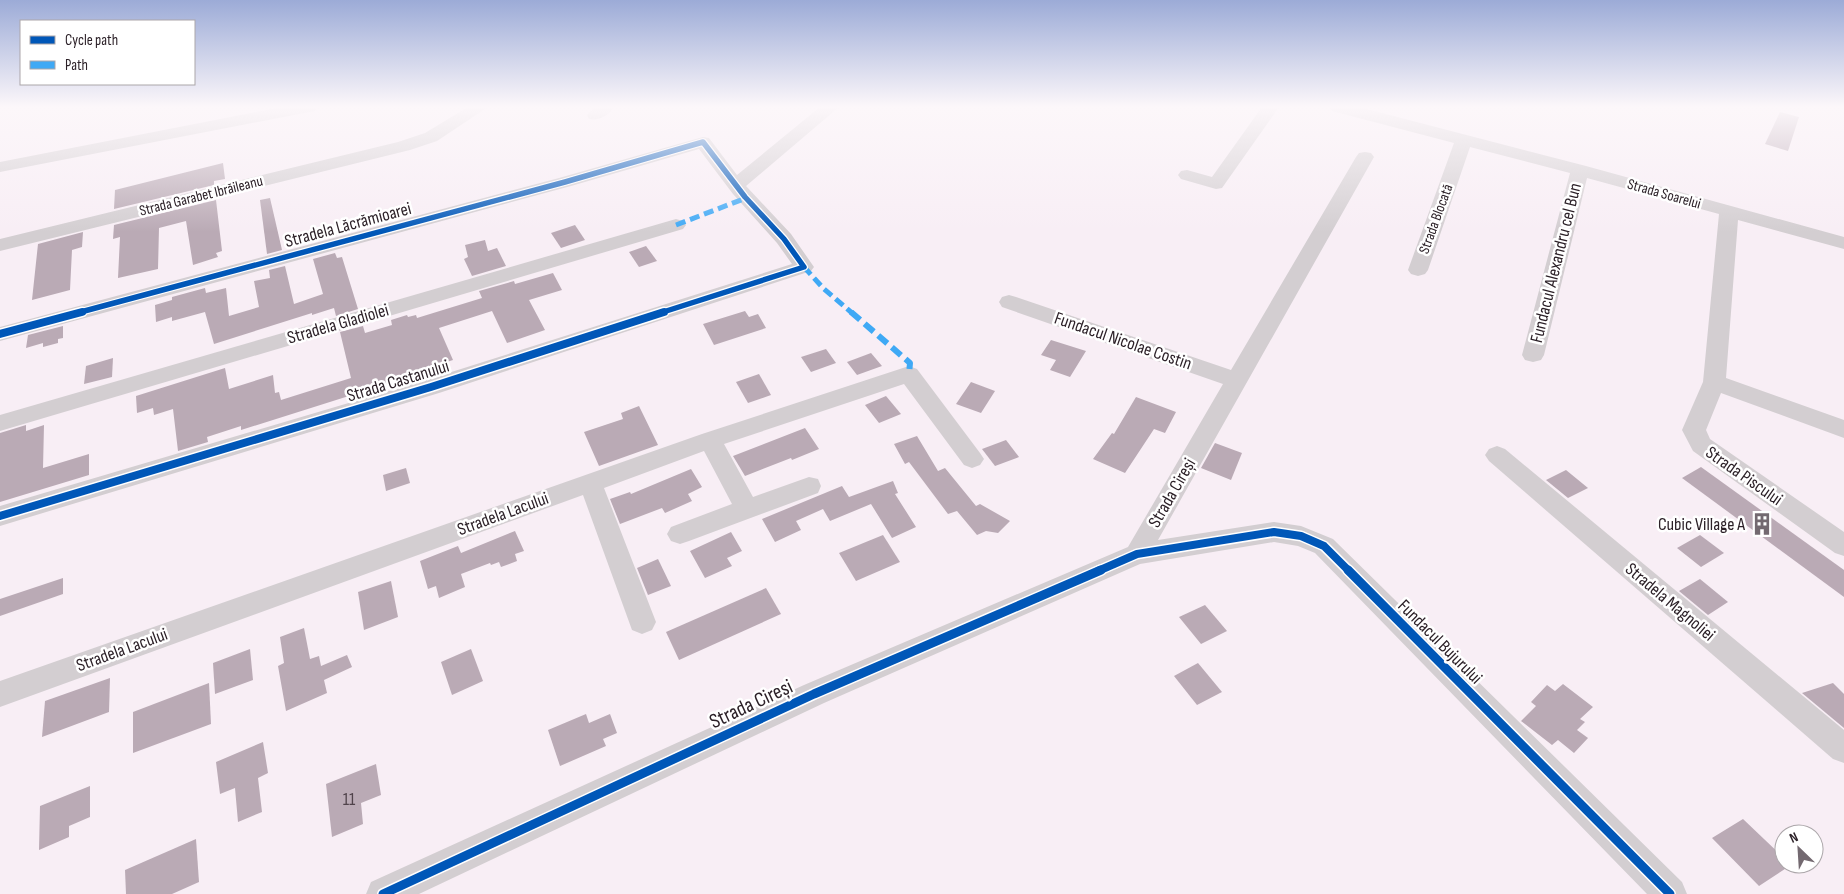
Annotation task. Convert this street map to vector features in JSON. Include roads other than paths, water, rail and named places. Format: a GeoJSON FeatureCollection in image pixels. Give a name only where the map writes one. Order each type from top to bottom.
{"type":"FeatureCollection","features":[{"type":"Feature","properties":{"kind":"street"},"geometry":{"type":"LineString","coordinates":[[0,167],[94,149]]}},
{"type":"Feature","properties":{"kind":"street","name":"Strada Garabet Ibrăileanu"},"geometry":{"type":"LineString","coordinates":[[0,245],[393,149]]}},
{"type":"Feature","properties":{"kind":"street","name":"Stradela Lăcrămioarei"},"geometry":{"type":"LineString","coordinates":[[0,334],[565,182],[680,149]]}},
{"type":"Feature","properties":{"kind":"street","name":"Stradela Lăcrămioarei"},"geometry":{"type":"LineString","coordinates":[[708,149],[736,185]]}},
{"type":"Feature","properties":{"kind":"street"},"geometry":{"type":"LineString","coordinates":[[736,185],[780,149]]}},
{"type":"Feature","properties":{"kind":"street"},"geometry":{"type":"LineString","coordinates":[[1187,175],[1216,184],[1241,149]]}},
{"type":"Feature","properties":{"kind":"street","name":"Strada Blocată"},"geometry":{"type":"LineString","coordinates":[[1418,270],[1461,149]]}},
{"type":"Feature","properties":{"kind":"street","name":"Strada Soarelui"},"geometry":{"type":"LineString","coordinates":[[1498,149],[1844,243]]}},
{"type":"Feature","properties":{"kind":"street","name":"Strada Cireși"},"geometry":{"type":"LineString","coordinates":[[383,894],[814,694],[1137,554],[1365,157]]}},
{"type":"Feature","properties":{"kind":"street","name":"Fundacul Alexandru cel Bun"},"geometry":{"type":"LineString","coordinates":[[1533,355],[1580,170]]}},
{"type":"Feature","properties":{"kind":"street","name":"Strada Castanului"},"geometry":{"type":"LineString","coordinates":[[0,516],[441,384],[804,267],[795,251],[783,236],[736,185]]}},
{"type":"Feature","properties":{"kind":"street","name":"Strada Piscului"},"geometry":{"type":"LineString","coordinates":[[1729,212],[1714,382],[1694,430],[1701,445],[1844,546]]}},
{"type":"Feature","properties":{"kind":"street","name":"Stradela Gladiolei"},"geometry":{"type":"LineString","coordinates":[[0,423],[676,225]]}},
{"type":"Feature","properties":{"kind":"street","name":"Fundacul Nicolae Costin"},"geometry":{"type":"LineString","coordinates":[[1009,302],[1237,380]]}},
{"type":"Feature","properties":{"kind":"street","name":"Stradela Lacului"},"geometry":{"type":"LineString","coordinates":[[0,694],[710,440],[909,374],[972,459]]}},
{"type":"Feature","properties":{"kind":"street"},"geometry":{"type":"LineString","coordinates":[[1714,382],[1844,429]]}},
{"type":"Feature","properties":{"kind":"street"},"geometry":{"type":"LineString","coordinates":[[710,440],[747,509]]}},
{"type":"Feature","properties":{"kind":"street","name":"Stradela Magnoliei"},"geometry":{"type":"LineString","coordinates":[[1497,456],[1844,749]]}},
{"type":"Feature","properties":{"kind":"street"},"geometry":{"type":"LineString","coordinates":[[590,483],[642,622]]}},
{"type":"Feature","properties":{"kind":"street"},"geometry":{"type":"LineString","coordinates":[[680,534],[809,486]]}},
{"type":"Feature","properties":{"kind":"street","name":"Fundacul Bujurului"},"geometry":{"type":"LineString","coordinates":[[1137,554],[1274,532],[1301,536],[1324,546],[1670,894]]}},
{"type":"Feature","properties":{"kind":"place","name":"Cubic Village A"},"geometry":{"type":"Point","coordinates":[1762,524]}}]}
